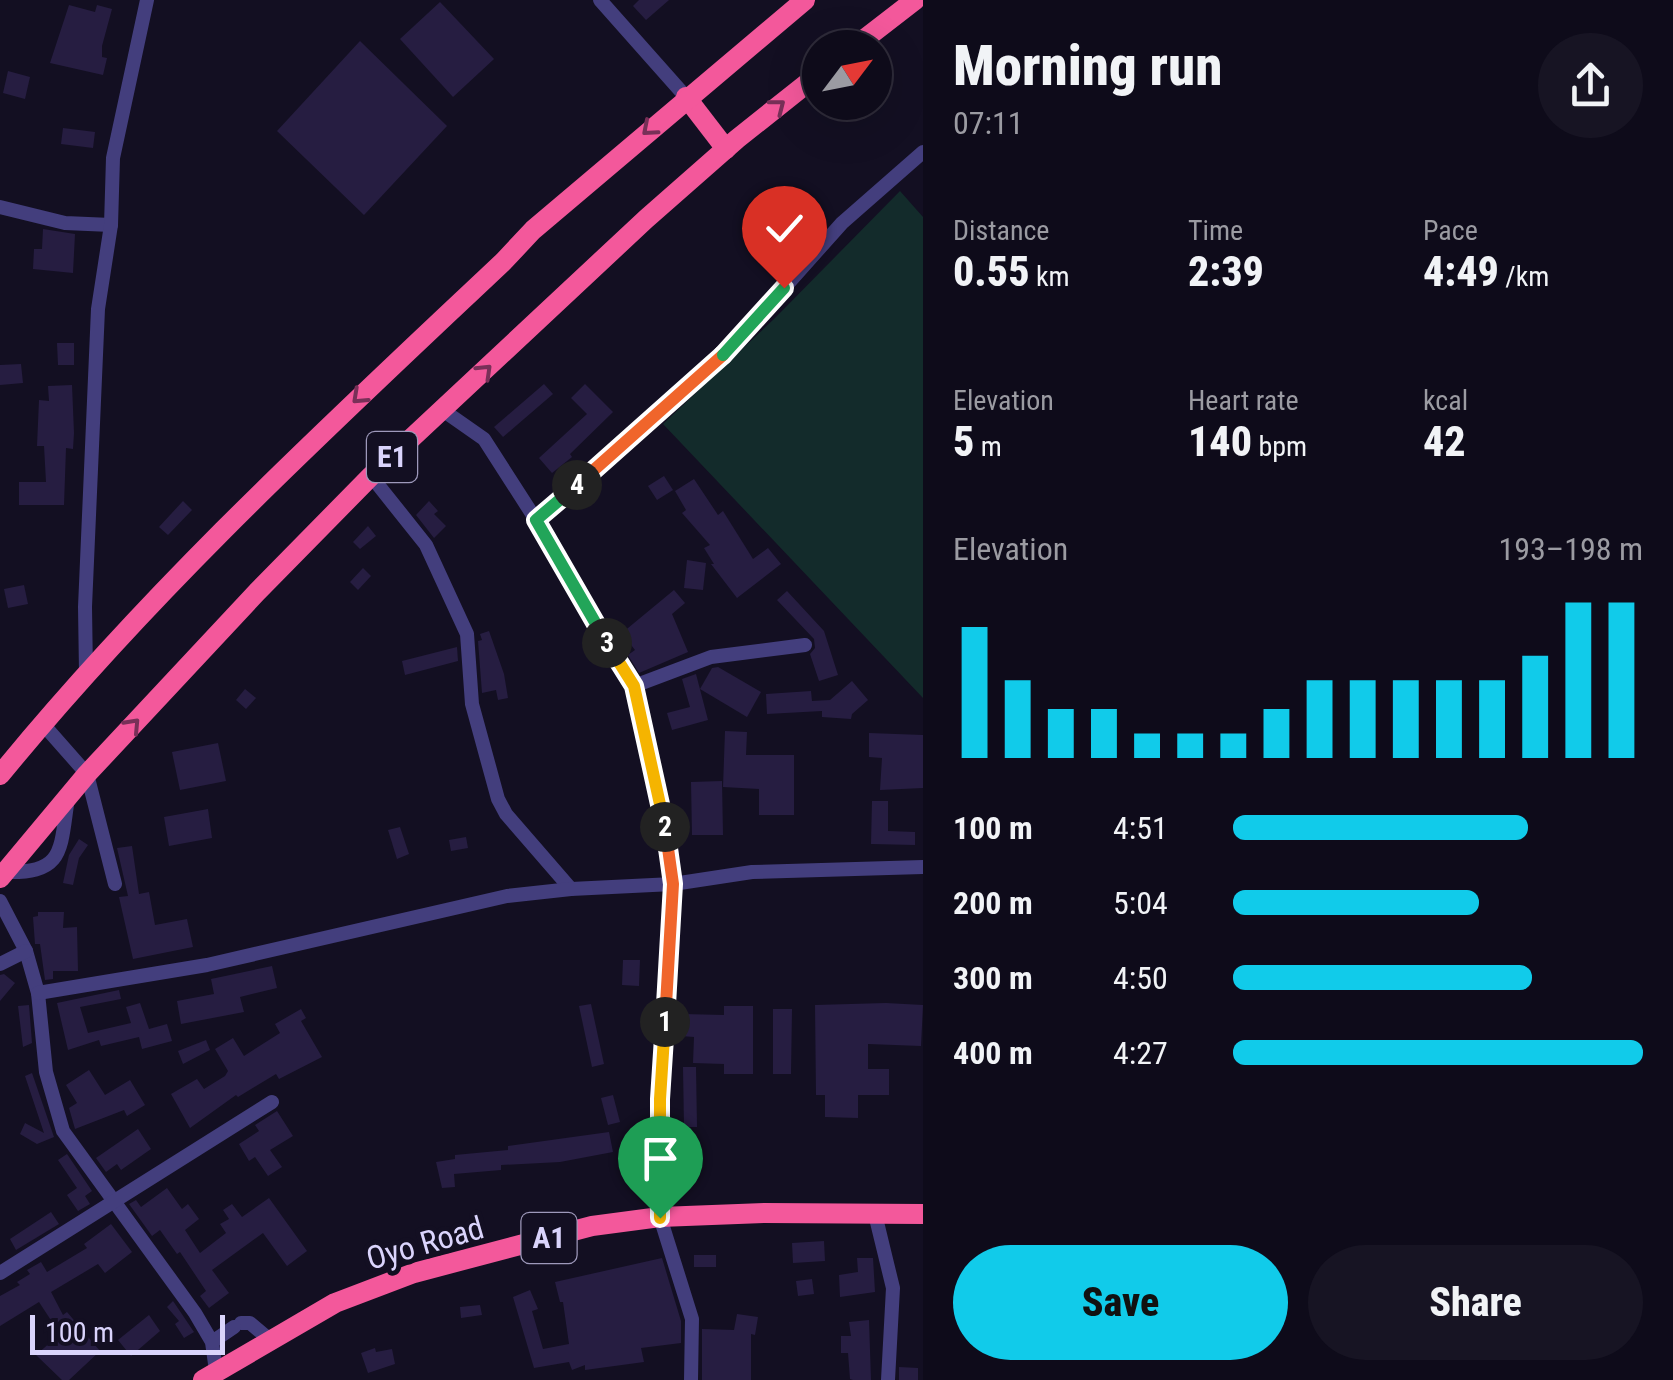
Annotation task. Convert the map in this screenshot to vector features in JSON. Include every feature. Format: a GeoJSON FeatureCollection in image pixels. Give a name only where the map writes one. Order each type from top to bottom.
{"type":"FeatureCollection","features":[{"type":"Feature","properties":{"kind":"highway","name":"E1"},"geometry":{"type":"LineString","coordinates":[[0,775],[166,586],[309,444],[532,230],[804,0]]}},
{"type":"Feature","properties":{"kind":"highway"},"geometry":{"type":"LineString","coordinates":[[876,30],[915,0]]}},
{"type":"Feature","properties":{"kind":"highway","name":"E1"},"geometry":{"type":"LineString","coordinates":[[2,875],[87,774],[371,476],[726,149],[802,88]]}},
{"type":"Feature","properties":{"kind":"highway"},"geometry":{"type":"LineString","coordinates":[[686,97],[726,149]]}},
{"type":"Feature","properties":{"kind":"highway","name":"Oyo Road"},"geometry":{"type":"LineString","coordinates":[[210,1376],[335,1302],[414,1273],[592,1226],[765,1213],[923,1214]]}},
{"type":"Feature","properties":{"kind":"street"},"geometry":{"type":"LineString","coordinates":[[86,673],[86,569],[98,309],[111,225],[114,158],[147,0]]}},
{"type":"Feature","properties":{"kind":"street"},"geometry":{"type":"LineString","coordinates":[[600,0],[686,97]]}},
{"type":"Feature","properties":{"kind":"street"},"geometry":{"type":"LineString","coordinates":[[536,520],[726,352],[842,224],[923,152]]}},
{"type":"Feature","properties":{"kind":"street"},"geometry":{"type":"LineString","coordinates":[[0,208],[64,222],[111,225]]}},
{"type":"Feature","properties":{"kind":"street"},"geometry":{"type":"LineString","coordinates":[[444,411],[484,439],[634,686],[662,802],[673,884],[660,1099],[660,1218],[692,1319],[691,1380]]}},
{"type":"Feature","properties":{"kind":"street"},"geometry":{"type":"LineString","coordinates":[[371,476],[426,545],[468,634],[472,704],[498,798],[506,814],[571,889]]}},
{"type":"Feature","properties":{"kind":"street"},"geometry":{"type":"LineString","coordinates":[[634,686],[710,658],[804,645]]}},
{"type":"Feature","properties":{"kind":"street"},"geometry":{"type":"LineString","coordinates":[[42,723],[87,774],[115,884]]}},
{"type":"Feature","properties":{"kind":"street"},"geometry":{"type":"LineString","coordinates":[[2,875],[35,873],[50,865],[58,850],[68,798]]}},
{"type":"Feature","properties":{"kind":"street"},"geometry":{"type":"LineString","coordinates":[[38,994],[207,965],[507,896],[673,884],[752,872],[923,867]]}},
{"type":"Feature","properties":{"kind":"street"},"geometry":{"type":"LineString","coordinates":[[0,901],[26,952],[38,994],[46,1072],[63,1130],[164,1268],[212,1342],[210,1376]]}},
{"type":"Feature","properties":{"kind":"street"},"geometry":{"type":"LineString","coordinates":[[0,964],[26,952]]}},
{"type":"Feature","properties":{"kind":"street"},"geometry":{"type":"LineString","coordinates":[[0,1273],[272,1102]]}},
{"type":"Feature","properties":{"kind":"street"},"geometry":{"type":"LineString","coordinates":[[875,1214],[892,1288],[888,1380]]}},
{"type":"Feature","properties":{"kind":"street"},"geometry":{"type":"LineString","coordinates":[[212,1342],[238,1325],[250,1323],[269,1339]]}},
{"type":"Feature","properties":{"kind":"green space"},"geometry":{"type":"Polygon","coordinates":[[[900,191],[923,217],[923,698],[663,424],[900,191]]]}},
{"type":"Feature","properties":{"kind":"building"},"geometry":{"type":"Polygon","coordinates":[[[639,0],[669,0],[646,20],[633,6],[639,0]]]}},
{"type":"Feature","properties":{"kind":"building"},"geometry":{"type":"Polygon","coordinates":[[[440,2],[494,59],[453,97],[400,39],[440,2]]]}},
{"type":"Feature","properties":{"kind":"building"},"geometry":{"type":"Polygon","coordinates":[[[69,5],[95,12],[97,5],[112,9],[102,46],[102,57],[107,58],[103,75],[50,63],[69,5]]]}},
{"type":"Feature","properties":{"kind":"building"},"geometry":{"type":"Polygon","coordinates":[[[360,41],[447,126],[364,215],[277,131],[360,41]]]}},
{"type":"Feature","properties":{"kind":"building"},"geometry":{"type":"Polygon","coordinates":[[[8,71],[30,77],[25,99],[3,93],[8,71]]]}},
{"type":"Feature","properties":{"kind":"building"},"geometry":{"type":"Polygon","coordinates":[[[63,128],[95,132],[93,148],[61,144],[63,128]]]}},
{"type":"Feature","properties":{"kind":"building"},"geometry":{"type":"Polygon","coordinates":[[[43,229],[75,234],[73,273],[33,269],[34,249],[42,249],[43,229]]]}},
{"type":"Feature","properties":{"kind":"building"},"geometry":{"type":"Polygon","coordinates":[[[57,343],[74,343],[74,365],[58,365],[57,343]]]}},
{"type":"Feature","properties":{"kind":"building"},"geometry":{"type":"Polygon","coordinates":[[[21,364],[23,383],[0,385],[0,365],[21,364]]]}},
{"type":"Feature","properties":{"kind":"building"},"geometry":{"type":"Polygon","coordinates":[[[544,384],[553,394],[503,437],[494,427],[544,384]]]}},
{"type":"Feature","properties":{"kind":"building"},"geometry":{"type":"Polygon","coordinates":[[[585,384],[613,412],[552,473],[539,458],[587,414],[571,398],[585,384]]]}},
{"type":"Feature","properties":{"kind":"building"},"geometry":{"type":"Polygon","coordinates":[[[72,385],[73,449],[66,448],[64,505],[19,505],[19,482],[46,482],[44,446],[37,446],[39,400],[49,401],[48,386],[72,385]]]}},
{"type":"Feature","properties":{"kind":"building"},"geometry":{"type":"Polygon","coordinates":[[[664,476],[673,490],[657,500],[648,486],[664,476]]]}},
{"type":"Feature","properties":{"kind":"building"},"geometry":{"type":"Polygon","coordinates":[[[694,479],[718,515],[723,511],[753,559],[768,548],[781,564],[737,598],[711,564],[704,548],[710,545],[682,513],[686,510],[675,491],[694,479]]]}},
{"type":"Feature","properties":{"kind":"building"},"geometry":{"type":"Polygon","coordinates":[[[183,501],[192,510],[168,535],[159,527],[183,501]]]}},
{"type":"Feature","properties":{"kind":"building"},"geometry":{"type":"Polygon","coordinates":[[[429,501],[438,511],[434,514],[446,526],[434,538],[416,515],[429,501]]]}},
{"type":"Feature","properties":{"kind":"building"},"geometry":{"type":"Polygon","coordinates":[[[368,526],[376,536],[360,549],[353,542],[368,526]]]}},
{"type":"Feature","properties":{"kind":"building"},"geometry":{"type":"Polygon","coordinates":[[[687,560],[706,563],[703,590],[684,588],[687,560]]]}},
{"type":"Feature","properties":{"kind":"building"},"geometry":{"type":"Polygon","coordinates":[[[363,568],[371,576],[358,590],[350,582],[363,568]]]}},
{"type":"Feature","properties":{"kind":"building"},"geometry":{"type":"Polygon","coordinates":[[[24,585],[28,604],[8,608],[4,589],[24,585]]]}},
{"type":"Feature","properties":{"kind":"building"},"geometry":{"type":"Polygon","coordinates":[[[674,590],[685,603],[672,614],[688,652],[639,673],[628,655],[635,650],[622,633],[674,590]]]}},
{"type":"Feature","properties":{"kind":"building"},"geometry":{"type":"Polygon","coordinates":[[[787,591],[824,631],[838,675],[819,681],[810,654],[815,648],[814,639],[777,600],[787,591]]]}},
{"type":"Feature","properties":{"kind":"building"},"geometry":{"type":"Polygon","coordinates":[[[489,631],[508,698],[498,700],[496,690],[482,693],[478,641],[482,640],[480,634],[489,631]]]}},
{"type":"Feature","properties":{"kind":"building"},"geometry":{"type":"Polygon","coordinates":[[[457,647],[458,661],[405,675],[402,661],[457,647]]]}},
{"type":"Feature","properties":{"kind":"building"},"geometry":{"type":"Polygon","coordinates":[[[718,667],[761,692],[747,717],[700,689],[712,668],[718,667]]]}},
{"type":"Feature","properties":{"kind":"building"},"geometry":{"type":"Polygon","coordinates":[[[696,674],[708,720],[672,730],[667,713],[690,707],[682,679],[696,674]]]}},
{"type":"Feature","properties":{"kind":"building"},"geometry":{"type":"Polygon","coordinates":[[[852,681],[868,700],[851,719],[822,717],[822,711],[767,714],[766,694],[811,691],[812,701],[830,700],[852,681]]]}},
{"type":"Feature","properties":{"kind":"building"},"geometry":{"type":"Polygon","coordinates":[[[245,689],[256,698],[246,709],[236,700],[245,689]]]}},
{"type":"Feature","properties":{"kind":"building"},"geometry":{"type":"Polygon","coordinates":[[[725,731],[747,732],[746,755],[794,755],[794,815],[759,815],[759,789],[723,787],[725,731]]]}},
{"type":"Feature","properties":{"kind":"building"},"geometry":{"type":"Polygon","coordinates":[[[869,733],[923,735],[923,788],[880,790],[882,758],[869,757],[869,733]]]}},
{"type":"Feature","properties":{"kind":"building"},"geometry":{"type":"Polygon","coordinates":[[[218,743],[226,781],[180,790],[172,752],[218,743]]]}},
{"type":"Feature","properties":{"kind":"building"},"geometry":{"type":"Polygon","coordinates":[[[722,781],[723,835],[692,835],[691,782],[722,781]]]}},
{"type":"Feature","properties":{"kind":"building"},"geometry":{"type":"Polygon","coordinates":[[[872,801],[888,801],[888,831],[915,832],[915,845],[871,844],[872,801]]]}},
{"type":"Feature","properties":{"kind":"building"},"geometry":{"type":"Polygon","coordinates":[[[208,809],[212,838],[169,846],[164,817],[208,809]]]}},
{"type":"Feature","properties":{"kind":"building"},"geometry":{"type":"Polygon","coordinates":[[[400,827],[409,854],[397,859],[388,830],[400,827]]]}},
{"type":"Feature","properties":{"kind":"building"},"geometry":{"type":"Polygon","coordinates":[[[466,837],[468,848],[451,851],[449,840],[466,837]]]}},
{"type":"Feature","properties":{"kind":"building"},"geometry":{"type":"Polygon","coordinates":[[[79,839],[88,845],[79,858],[73,885],[63,883],[69,855],[79,839]]]}},
{"type":"Feature","properties":{"kind":"building"},"geometry":{"type":"Polygon","coordinates":[[[132,846],[139,894],[149,892],[155,925],[187,919],[193,947],[133,959],[119,897],[128,896],[117,848],[132,846]]]}},
{"type":"Feature","properties":{"kind":"building"},"geometry":{"type":"Polygon","coordinates":[[[38,912],[64,912],[63,928],[77,927],[78,971],[53,971],[53,979],[45,980],[40,944],[35,944],[33,917],[38,912]]]}},
{"type":"Feature","properties":{"kind":"building"},"geometry":{"type":"Polygon","coordinates":[[[623,960],[640,960],[639,986],[622,985],[623,960]]]}},
{"type":"Feature","properties":{"kind":"building"},"geometry":{"type":"Polygon","coordinates":[[[272,966],[277,988],[240,997],[244,1012],[181,1024],[177,1001],[214,994],[211,979],[272,966]]]}},
{"type":"Feature","properties":{"kind":"building"},"geometry":{"type":"Polygon","coordinates":[[[0,975],[15,983],[0,1001],[0,975]]]}},
{"type":"Feature","properties":{"kind":"building"},"geometry":{"type":"Polygon","coordinates":[[[119,990],[121,999],[80,1007],[88,1033],[131,1023],[126,1007],[140,1003],[149,1029],[167,1024],[172,1041],[142,1049],[139,1037],[101,1046],[99,1040],[68,1050],[57,1003],[119,990]]]}},
{"type":"Feature","properties":{"kind":"building"},"geometry":{"type":"Polygon","coordinates":[[[591,1004],[604,1064],[592,1067],[579,1006],[591,1004]]]}},
{"type":"Feature","properties":{"kind":"building"},"geometry":{"type":"Polygon","coordinates":[[[29,1005],[32,1043],[23,1047],[18,1006],[29,1005]]]}},
{"type":"Feature","properties":{"kind":"building"},"geometry":{"type":"Polygon","coordinates":[[[815,1005],[923,1005],[921,1046],[868,1044],[868,1069],[889,1069],[889,1095],[858,1095],[858,1118],[825,1117],[825,1095],[816,1095],[815,1005]]]}},
{"type":"Feature","properties":{"kind":"building"},"geometry":{"type":"Polygon","coordinates":[[[724,1006],[753,1006],[753,1074],[724,1074],[724,1064],[693,1063],[694,1037],[681,1036],[683,1014],[724,1015],[724,1006]]]}},
{"type":"Feature","properties":{"kind":"building"},"geometry":{"type":"Polygon","coordinates":[[[301,1009],[306,1018],[301,1021],[322,1057],[279,1079],[276,1074],[236,1095],[190,1128],[171,1094],[197,1079],[204,1089],[225,1076],[228,1071],[215,1049],[233,1038],[244,1056],[280,1033],[275,1024],[301,1009]]]}},
{"type":"Feature","properties":{"kind":"building"},"geometry":{"type":"Polygon","coordinates":[[[773,1009],[792,1009],[791,1074],[773,1074],[773,1009]]]}},
{"type":"Feature","properties":{"kind":"building"},"geometry":{"type":"Polygon","coordinates":[[[206,1040],[210,1050],[183,1064],[178,1051],[206,1040]]]}},
{"type":"Feature","properties":{"kind":"building"},"geometry":{"type":"Polygon","coordinates":[[[683,1067],[696,1067],[697,1127],[684,1127],[683,1067]]]}},
{"type":"Feature","properties":{"kind":"building"},"geometry":{"type":"Polygon","coordinates":[[[89,1070],[105,1095],[130,1080],[145,1105],[127,1116],[124,1110],[75,1129],[69,1108],[77,1103],[66,1085],[89,1070]]]}},
{"type":"Feature","properties":{"kind":"building"},"geometry":{"type":"Polygon","coordinates":[[[32,1073],[54,1137],[37,1144],[20,1134],[25,1123],[44,1133],[25,1076],[32,1073]]]}},
{"type":"Feature","properties":{"kind":"building"},"geometry":{"type":"Polygon","coordinates":[[[613,1095],[620,1122],[608,1125],[601,1098],[613,1095]]]}},
{"type":"Feature","properties":{"kind":"building"},"geometry":{"type":"Polygon","coordinates":[[[277,1111],[293,1136],[270,1150],[282,1167],[268,1176],[255,1157],[249,1161],[239,1144],[259,1131],[255,1125],[277,1111]]]}},
{"type":"Feature","properties":{"kind":"building"},"geometry":{"type":"Polygon","coordinates":[[[138,1129],[151,1149],[121,1170],[117,1164],[106,1172],[96,1158],[138,1129]]]}},
{"type":"Feature","properties":{"kind":"building"},"geometry":{"type":"Polygon","coordinates":[[[609,1132],[613,1152],[454,1174],[455,1187],[442,1188],[436,1162],[455,1159],[455,1155],[609,1132]]]}},
{"type":"Feature","properties":{"kind":"building"},"geometry":{"type":"Polygon","coordinates":[[[67,1154],[92,1191],[85,1196],[90,1204],[78,1211],[67,1195],[77,1188],[58,1160],[67,1154]]]}},
{"type":"Feature","properties":{"kind":"building"},"geometry":{"type":"Polygon","coordinates":[[[167,1188],[182,1209],[188,1204],[199,1219],[185,1230],[200,1253],[226,1233],[220,1224],[229,1219],[223,1210],[232,1204],[242,1217],[269,1198],[307,1251],[287,1266],[263,1233],[212,1270],[229,1293],[209,1308],[200,1296],[206,1291],[180,1252],[177,1254],[160,1230],[152,1236],[129,1204],[136,1200],[141,1207],[167,1188]]]}},
{"type":"Feature","properties":{"kind":"building"},"geometry":{"type":"Polygon","coordinates":[[[51,1212],[59,1224],[16,1250],[10,1239],[51,1212]]]}},
{"type":"Feature","properties":{"kind":"building"},"geometry":{"type":"Polygon","coordinates":[[[111,1224],[132,1252],[105,1273],[98,1264],[51,1292],[63,1315],[67,1312],[100,1351],[69,1380],[62,1380],[36,1355],[60,1334],[39,1302],[0,1326],[0,1296],[20,1285],[17,1282],[30,1274],[27,1270],[41,1262],[47,1272],[87,1248],[84,1244],[111,1224]]]}},
{"type":"Feature","properties":{"kind":"building"},"geometry":{"type":"Polygon","coordinates":[[[824,1241],[825,1261],[793,1263],[792,1243],[824,1241]]]}},
{"type":"Feature","properties":{"kind":"building"},"geometry":{"type":"Polygon","coordinates":[[[694,1255],[716,1255],[716,1267],[694,1267],[694,1255]]]}},
{"type":"Feature","properties":{"kind":"building"},"geometry":{"type":"Polygon","coordinates":[[[662,1258],[681,1321],[681,1343],[641,1348],[644,1362],[585,1370],[585,1365],[572,1370],[569,1362],[534,1368],[513,1297],[530,1290],[538,1309],[532,1311],[543,1349],[569,1344],[563,1302],[555,1282],[662,1258]]]}},
{"type":"Feature","properties":{"kind":"building"},"geometry":{"type":"Polygon","coordinates":[[[857,1258],[873,1258],[875,1292],[840,1297],[839,1275],[858,1272],[857,1258]]]}},
{"type":"Feature","properties":{"kind":"building"},"geometry":{"type":"Polygon","coordinates":[[[812,1279],[814,1294],[798,1296],[796,1281],[812,1279]]]}},
{"type":"Feature","properties":{"kind":"building"},"geometry":{"type":"Polygon","coordinates":[[[173,1301],[194,1332],[184,1338],[175,1324],[179,1321],[167,1307],[173,1301]]]}},
{"type":"Feature","properties":{"kind":"building"},"geometry":{"type":"Polygon","coordinates":[[[480,1305],[482,1315],[461,1318],[460,1307],[480,1305]]]}},
{"type":"Feature","properties":{"kind":"building"},"geometry":{"type":"Polygon","coordinates":[[[737,1314],[758,1317],[755,1335],[751,1334],[751,1380],[702,1380],[702,1329],[734,1330],[737,1314]]]}},
{"type":"Feature","properties":{"kind":"building"},"geometry":{"type":"Polygon","coordinates":[[[149,1315],[160,1331],[131,1356],[118,1340],[149,1315]]]}},
{"type":"Feature","properties":{"kind":"building"},"geometry":{"type":"Polygon","coordinates":[[[869,1320],[871,1380],[853,1380],[848,1353],[841,1353],[841,1336],[851,1336],[849,1322],[869,1320]]]}},
{"type":"Feature","properties":{"kind":"building"},"geometry":{"type":"Polygon","coordinates":[[[375,1348],[376,1352],[392,1349],[395,1364],[368,1373],[361,1353],[375,1348]]]}},
{"type":"Feature","properties":{"kind":"building"},"geometry":{"type":"Polygon","coordinates":[[[899,1367],[918,1368],[918,1380],[899,1380],[899,1367]]]}},
{"type":"Feature","properties":{"kind":"route"},"geometry":{"type":"LineString","coordinates":[[660,1218],[660,1099],[673,884],[662,802],[634,686],[536,520],[726,352],[784,288]]}}]}
